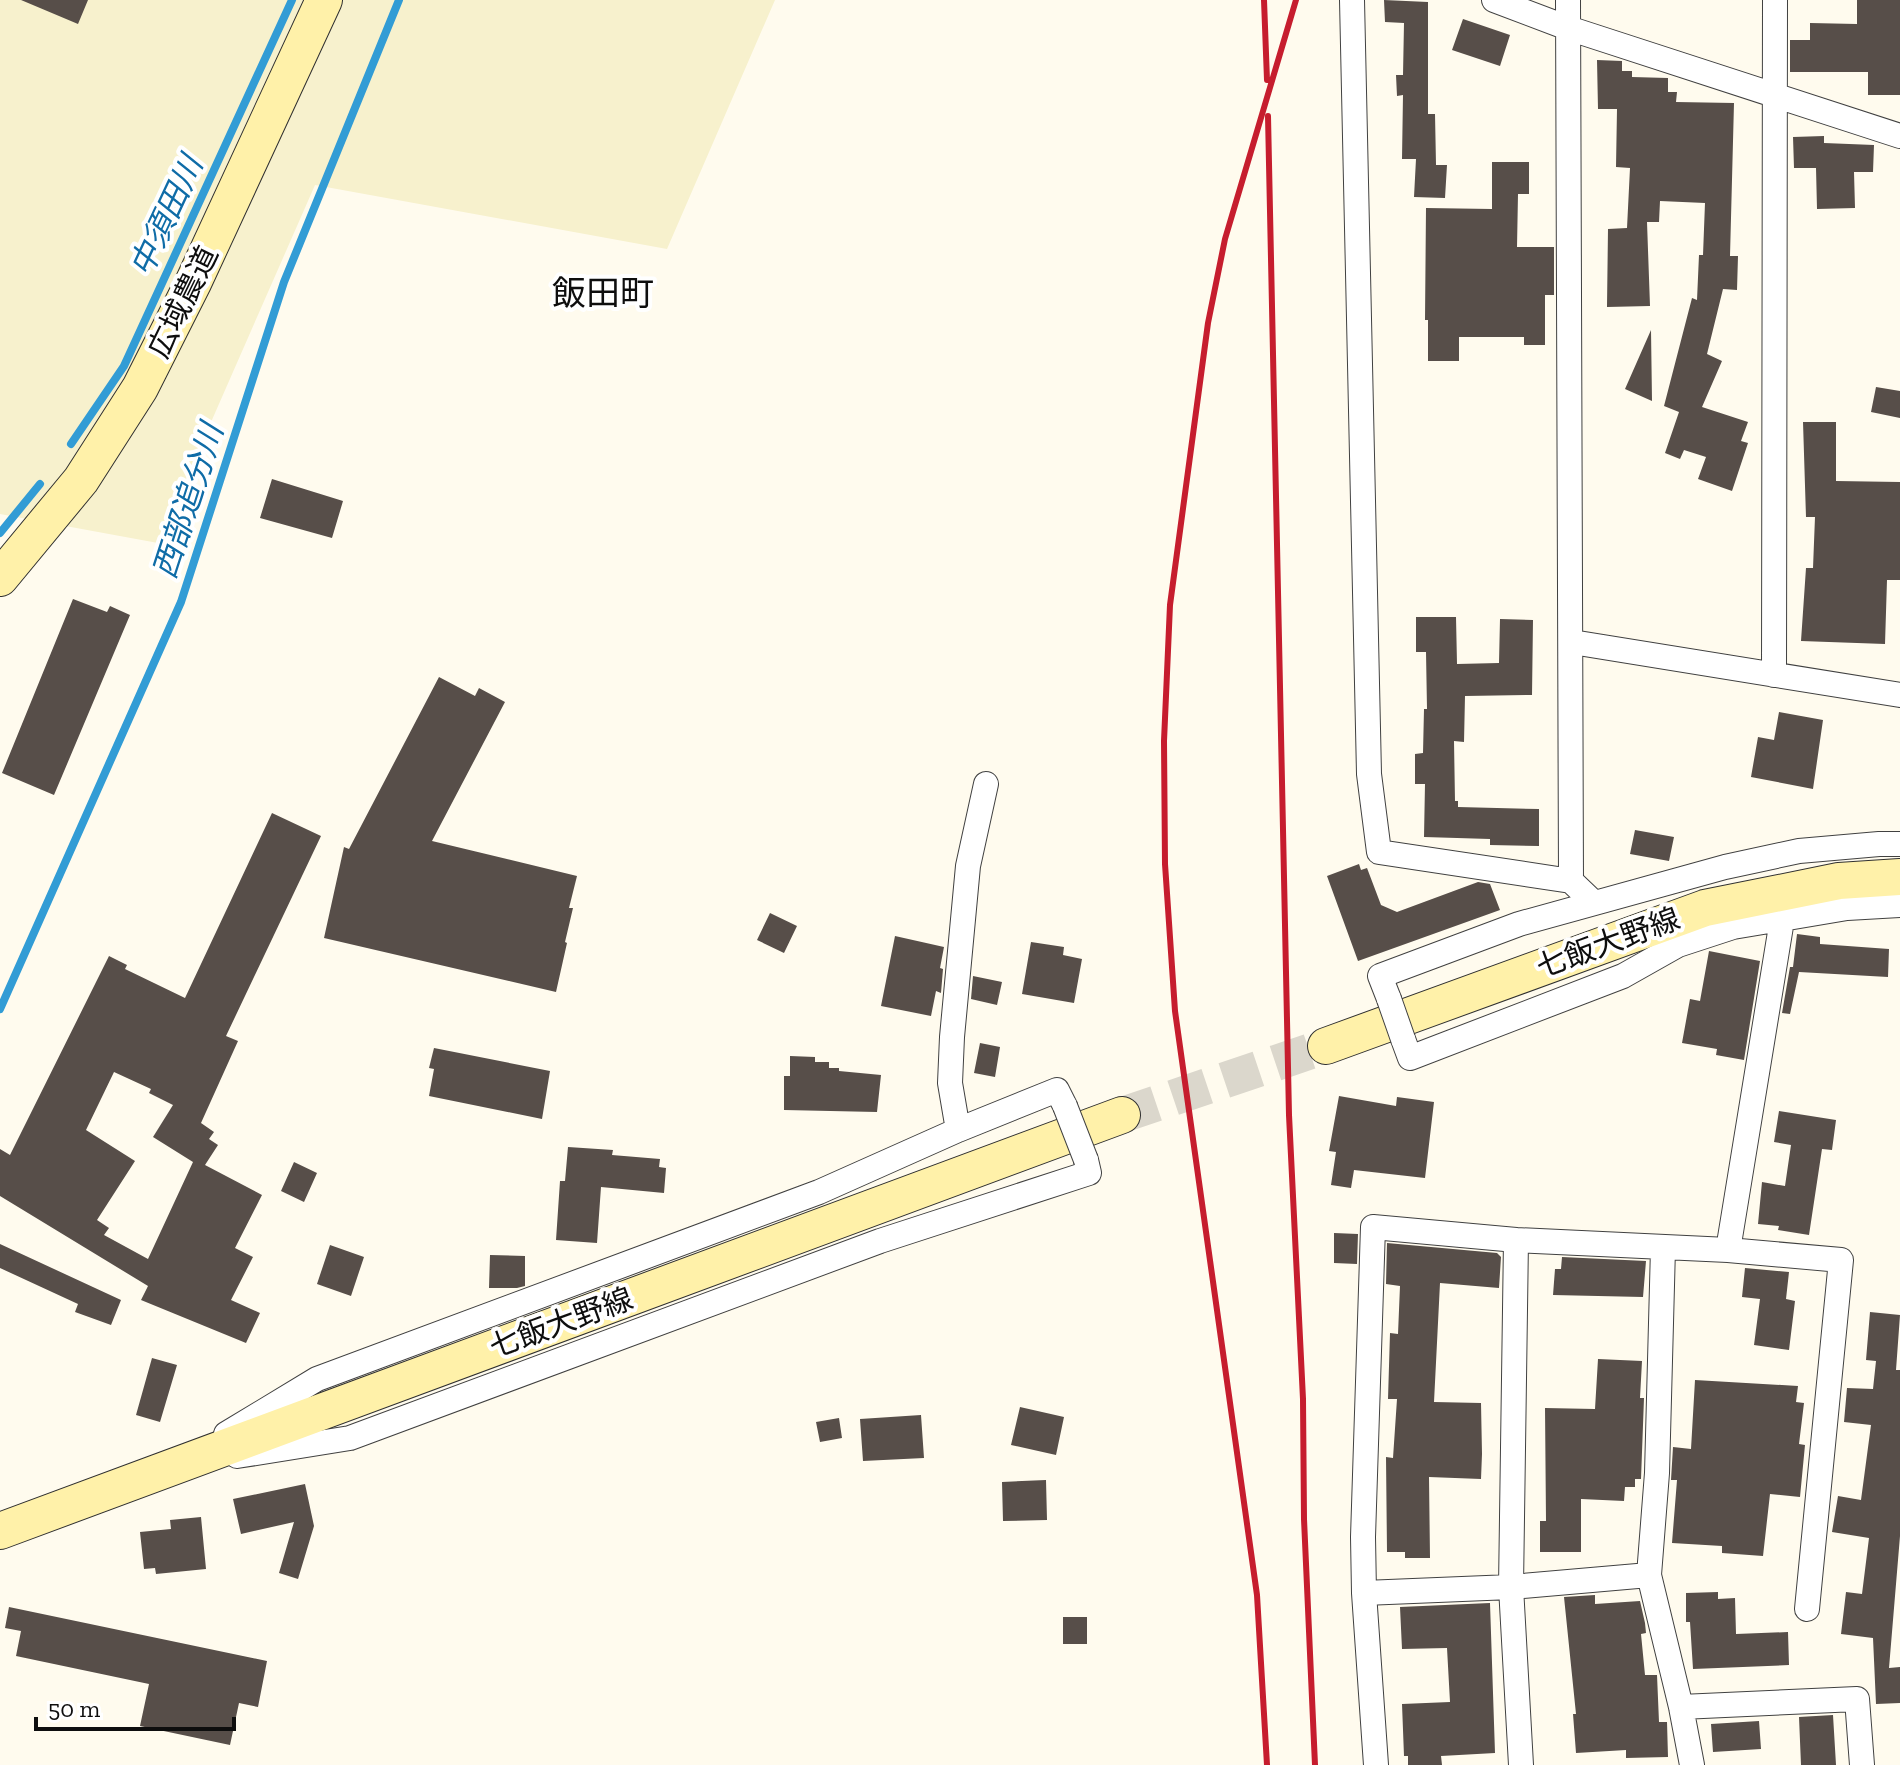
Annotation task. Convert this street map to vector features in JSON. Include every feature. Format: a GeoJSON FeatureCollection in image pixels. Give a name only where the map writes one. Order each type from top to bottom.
{"type":"FeatureCollection","features":[{"type":"Feature","properties":{"kind":"main road","name":"広域農道"},"geometry":{"type":"LineString","coordinates":[[0,578],[81,480],[140,388],[200,269],[324,0]]}},
{"type":"Feature","properties":{"kind":"main road","name":"七飯大野線"},"geometry":{"type":"LineString","coordinates":[[1326,1046],[1705,908],[1839,881],[1900,877]]}},
{"type":"Feature","properties":{"kind":"main road","name":"七飯大野線"},"geometry":{"type":"LineString","coordinates":[[0,1531],[1122,1115]]}},
{"type":"Feature","properties":{"kind":"street"},"geometry":{"type":"LineString","coordinates":[[1352,0],[1369,774],[1379,852],[1571,881],[1593,902]]}},
{"type":"Feature","properties":{"kind":"street"},"geometry":{"type":"LineString","coordinates":[[1494,0],[1568,28],[1900,136]]}},
{"type":"Feature","properties":{"kind":"street"},"geometry":{"type":"LineString","coordinates":[[1568,0],[1571,881]]}},
{"type":"Feature","properties":{"kind":"street"},"geometry":{"type":"LineString","coordinates":[[1774,675],[1775,0]]}},
{"type":"Feature","properties":{"kind":"street"},"geometry":{"type":"LineString","coordinates":[[1572,642],[1900,695]]}},
{"type":"Feature","properties":{"kind":"street"},"geometry":{"type":"LineString","coordinates":[[958,1130],[950,1083],[952,1037],[968,866],[986,784]]}},
{"type":"Feature","properties":{"kind":"street"},"geometry":{"type":"LineString","coordinates":[[1900,844],[1799,851],[1725,867],[1519,924],[1380,976],[1410,1058],[1623,976],[1678,945],[1733,927],[1847,908],[1900,905]]}},
{"type":"Feature","properties":{"kind":"street"},"geometry":{"type":"LineString","coordinates":[[1728,1250],[1782,920]]}},
{"type":"Feature","properties":{"kind":"street"},"geometry":{"type":"LineString","coordinates":[[1057,1090],[1086,1160],[1089,1173],[880,1241],[350,1438],[174,1466],[317,1379],[819,1192],[1057,1090]]}},
{"type":"Feature","properties":{"kind":"street"},"geometry":{"type":"LineString","coordinates":[[1376,1765],[1363,1537],[1373,1227],[1516,1240],[1728,1250],[1841,1260],[1807,1609]]}},
{"type":"Feature","properties":{"kind":"street"},"geometry":{"type":"LineString","coordinates":[[1516,1240],[1511,1587],[1521,1765]]}},
{"type":"Feature","properties":{"kind":"street"},"geometry":{"type":"LineString","coordinates":[[1663,1248],[1657,1473],[1649,1575],[1692,1765]]}},
{"type":"Feature","properties":{"kind":"street"},"geometry":{"type":"LineString","coordinates":[[1364,1593],[1511,1587],[1649,1575]]}},
{"type":"Feature","properties":{"kind":"street"},"geometry":{"type":"LineString","coordinates":[[1681,1707],[1857,1699],[1862,1765]]}},
{"type":"Feature","properties":{"kind":"shaded area"},"geometry":{"type":"Polygon","coordinates":[[[0,0],[775,0],[667,249],[315,185],[158,543],[0,514],[0,0]]]}},
{"type":"Feature","properties":{"kind":"building"},"geometry":{"type":"Polygon","coordinates":[[[21,0],[88,0],[78,24],[21,0]]]}},
{"type":"Feature","properties":{"kind":"building"},"geometry":{"type":"Polygon","coordinates":[[[1384,0],[1428,2],[1428,114],[1435,114],[1436,165],[1447,165],[1445,198],[1414,197],[1416,159],[1402,159],[1403,95],[1397,96],[1396,75],[1403,75],[1404,23],[1385,22],[1384,0]]]}},
{"type":"Feature","properties":{"kind":"building"},"geometry":{"type":"Polygon","coordinates":[[[1857,0],[1900,0],[1900,95],[1868,95],[1868,72],[1790,72],[1790,40],[1810,40],[1810,23],[1857,24],[1857,0]]]}},
{"type":"Feature","properties":{"kind":"building"},"geometry":{"type":"Polygon","coordinates":[[[1463,19],[1510,35],[1500,66],[1452,50],[1463,19]]]}},
{"type":"Feature","properties":{"kind":"building"},"geometry":{"type":"Polygon","coordinates":[[[1597,60],[1622,61],[1622,71],[1632,71],[1632,77],[1668,78],[1668,92],[1677,92],[1676,102],[1734,103],[1730,256],[1738,256],[1737,290],[1723,289],[1707,354],[1722,361],[1702,407],[1748,422],[1741,441],[1748,443],[1732,491],[1698,479],[1706,457],[1684,450],[1680,459],[1665,453],[1679,412],[1664,406],[1692,298],[1697,300],[1705,203],[1660,201],[1659,222],[1647,222],[1650,306],[1607,307],[1608,229],[1627,228],[1630,168],[1616,167],[1617,109],[1598,109],[1597,60]]]}},
{"type":"Feature","properties":{"kind":"building"},"geometry":{"type":"Polygon","coordinates":[[[1824,136],[1824,143],[1874,145],[1873,172],[1854,172],[1855,208],[1817,209],[1816,168],[1794,168],[1793,137],[1824,136]]]}},
{"type":"Feature","properties":{"kind":"building"},"geometry":{"type":"Polygon","coordinates":[[[1492,162],[1529,162],[1529,194],[1518,194],[1517,247],[1554,247],[1554,295],[1545,295],[1545,345],[1524,345],[1524,337],[1459,337],[1459,361],[1428,361],[1428,320],[1425,320],[1426,208],[1492,209],[1492,162]]]}},
{"type":"Feature","properties":{"kind":"building"},"geometry":{"type":"Polygon","coordinates":[[[1651,330],[1652,401],[1625,389],[1651,330]]]}},
{"type":"Feature","properties":{"kind":"building"},"geometry":{"type":"Polygon","coordinates":[[[1876,387],[1900,391],[1900,418],[1871,412],[1876,387]]]}},
{"type":"Feature","properties":{"kind":"building"},"geometry":{"type":"Polygon","coordinates":[[[1803,422],[1836,422],[1836,481],[1900,482],[1900,580],[1887,580],[1885,644],[1801,641],[1806,568],[1813,568],[1815,517],[1806,517],[1803,422]]]}},
{"type":"Feature","properties":{"kind":"building"},"geometry":{"type":"Polygon","coordinates":[[[272,479],[343,501],[332,538],[260,518],[272,479]]]}},
{"type":"Feature","properties":{"kind":"building"},"geometry":{"type":"Polygon","coordinates":[[[73,599],[107,612],[110,606],[130,615],[54,795],[2,773],[73,599]]]}},
{"type":"Feature","properties":{"kind":"building"},"geometry":{"type":"Polygon","coordinates":[[[1416,617],[1456,617],[1457,664],[1499,663],[1500,619],[1533,620],[1532,695],[1465,696],[1464,742],[1454,741],[1455,801],[1458,801],[1458,807],[1539,809],[1539,846],[1490,845],[1490,839],[1424,837],[1425,784],[1415,784],[1415,754],[1423,753],[1424,709],[1427,709],[1426,652],[1416,652],[1416,617]]]}},
{"type":"Feature","properties":{"kind":"building"},"geometry":{"type":"Polygon","coordinates":[[[439,677],[475,696],[479,688],[505,702],[432,841],[577,876],[556,992],[324,938],[344,847],[349,849],[439,677]]]}},
{"type":"Feature","properties":{"kind":"building"},"geometry":{"type":"Polygon","coordinates":[[[1779,712],[1823,720],[1813,789],[1751,777],[1758,737],[1774,740],[1779,712]]]}},
{"type":"Feature","properties":{"kind":"building"},"geometry":{"type":"Polygon","coordinates":[[[272,813],[321,836],[226,1036],[238,1041],[201,1123],[214,1132],[209,1139],[218,1145],[205,1165],[262,1195],[235,1248],[253,1257],[231,1300],[260,1313],[246,1343],[141,1300],[148,1286],[0,1196],[0,1149],[10,1155],[109,956],[127,965],[125,969],[185,998],[272,813]],[[114,1072],[86,1130],[135,1161],[97,1220],[109,1228],[104,1235],[148,1259],[193,1162],[153,1137],[173,1105],[149,1093],[151,1089],[114,1072]]]}},
{"type":"Feature","properties":{"kind":"building"},"geometry":{"type":"Polygon","coordinates":[[[1635,830],[1674,837],[1669,861],[1630,854],[1635,830]]]}},
{"type":"Feature","properties":{"kind":"building"},"geometry":{"type":"Polygon","coordinates":[[[1359,864],[1361,870],[1367,868],[1381,905],[1397,912],[1478,882],[1490,884],[1500,910],[1358,961],[1327,876],[1359,864]]]}},
{"type":"Feature","properties":{"kind":"building"},"geometry":{"type":"Polygon","coordinates":[[[770,913],[797,926],[784,953],[757,940],[770,913]]]}},
{"type":"Feature","properties":{"kind":"building"},"geometry":{"type":"Polygon","coordinates":[[[1797,934],[1820,937],[1820,944],[1889,949],[1888,977],[1799,972],[1790,1014],[1782,1013],[1797,934]]]}},
{"type":"Feature","properties":{"kind":"building"},"geometry":{"type":"Polygon","coordinates":[[[895,936],[944,947],[940,968],[943,969],[941,993],[936,991],[931,1016],[881,1006],[895,936]]]}},
{"type":"Feature","properties":{"kind":"building"},"geometry":{"type":"Polygon","coordinates":[[[1031,942],[1064,947],[1063,955],[1082,959],[1074,1003],[1022,994],[1031,942]]]}},
{"type":"Feature","properties":{"kind":"building"},"geometry":{"type":"Polygon","coordinates":[[[1709,951],[1760,961],[1744,1060],[1716,1055],[1717,1049],[1682,1043],[1690,999],[1700,1001],[1709,951]]]}},
{"type":"Feature","properties":{"kind":"building"},"geometry":{"type":"Polygon","coordinates":[[[973,976],[1002,982],[997,1005],[971,999],[973,976]]]}},
{"type":"Feature","properties":{"kind":"building"},"geometry":{"type":"Polygon","coordinates":[[[980,1043],[1000,1047],[995,1077],[974,1073],[980,1043]]]}},
{"type":"Feature","properties":{"kind":"building"},"geometry":{"type":"Polygon","coordinates":[[[434,1048],[550,1071],[542,1119],[429,1096],[434,1069],[429,1068],[434,1048]]]}},
{"type":"Feature","properties":{"kind":"building"},"geometry":{"type":"Polygon","coordinates":[[[790,1056],[815,1057],[815,1062],[829,1062],[829,1068],[839,1068],[839,1071],[881,1075],[877,1112],[784,1110],[784,1076],[790,1076],[790,1056]]]}},
{"type":"Feature","properties":{"kind":"building"},"geometry":{"type":"Polygon","coordinates":[[[1339,1096],[1396,1106],[1397,1097],[1434,1102],[1425,1178],[1354,1170],[1351,1188],[1331,1185],[1336,1152],[1329,1151],[1339,1096]]]}},
{"type":"Feature","properties":{"kind":"building"},"geometry":{"type":"Polygon","coordinates":[[[1779,1111],[1836,1120],[1832,1150],[1822,1149],[1809,1235],[1778,1230],[1779,1226],[1758,1224],[1762,1182],[1785,1186],[1791,1145],[1774,1142],[1779,1111]]]}},
{"type":"Feature","properties":{"kind":"building"},"geometry":{"type":"Polygon","coordinates":[[[568,1147],[613,1150],[612,1155],[660,1159],[659,1167],[666,1168],[664,1193],[601,1187],[597,1243],[556,1240],[560,1181],[565,1181],[568,1147]]]}},
{"type":"Feature","properties":{"kind":"building"},"geometry":{"type":"Polygon","coordinates":[[[294,1162],[317,1173],[304,1202],[281,1191],[294,1162]]]}},
{"type":"Feature","properties":{"kind":"building"},"geometry":{"type":"Polygon","coordinates":[[[1334,1233],[1358,1234],[1357,1264],[1334,1263],[1334,1233]]]}},
{"type":"Feature","properties":{"kind":"building"},"geometry":{"type":"Polygon","coordinates":[[[1387,1243],[1497,1253],[1501,1257],[1499,1288],[1440,1283],[1434,1402],[1481,1403],[1482,1454],[1481,1479],[1429,1477],[1430,1558],[1405,1558],[1405,1552],[1387,1552],[1386,1457],[1393,1458],[1397,1399],[1388,1399],[1390,1333],[1398,1334],[1400,1286],[1386,1284],[1387,1243]]]}},
{"type":"Feature","properties":{"kind":"building"},"geometry":{"type":"Polygon","coordinates":[[[0,1244],[121,1300],[111,1325],[75,1312],[78,1304],[0,1268],[0,1244]]]}},
{"type":"Feature","properties":{"kind":"building"},"geometry":{"type":"Polygon","coordinates":[[[330,1245],[364,1257],[351,1296],[317,1284],[330,1245]]]}},
{"type":"Feature","properties":{"kind":"building"},"geometry":{"type":"Polygon","coordinates":[[[490,1255],[525,1256],[525,1286],[489,1288],[490,1255]]]}},
{"type":"Feature","properties":{"kind":"building"},"geometry":{"type":"Polygon","coordinates":[[[1562,1257],[1646,1261],[1643,1297],[1553,1295],[1555,1269],[1561,1269],[1562,1257]]]}},
{"type":"Feature","properties":{"kind":"building"},"geometry":{"type":"Polygon","coordinates":[[[1745,1268],[1789,1272],[1786,1299],[1795,1301],[1789,1350],[1754,1345],[1760,1299],[1742,1297],[1745,1268]]]}},
{"type":"Feature","properties":{"kind":"building"},"geometry":{"type":"Polygon","coordinates":[[[1870,1312],[1900,1315],[1896,1370],[1900,1370],[1900,1536],[1889,1668],[1900,1667],[1900,1703],[1876,1704],[1873,1638],[1841,1634],[1846,1592],[1862,1594],[1869,1538],[1832,1532],[1838,1496],[1861,1500],[1871,1425],[1844,1422],[1847,1388],[1873,1389],[1876,1361],[1866,1360],[1870,1312]]]}},
{"type":"Feature","properties":{"kind":"building"},"geometry":{"type":"Polygon","coordinates":[[[152,1358],[177,1365],[160,1422],[136,1415],[152,1358]]]}},
{"type":"Feature","properties":{"kind":"building"},"geometry":{"type":"Polygon","coordinates":[[[1598,1359],[1642,1361],[1641,1479],[1635,1479],[1635,1487],[1625,1487],[1624,1501],[1581,1499],[1581,1552],[1540,1552],[1540,1521],[1546,1521],[1545,1408],[1595,1409],[1598,1359]]]}},
{"type":"Feature","properties":{"kind":"building"},"geometry":{"type":"Polygon","coordinates":[[[1695,1380],[1798,1386],[1796,1402],[1804,1403],[1799,1444],[1805,1445],[1800,1497],[1770,1494],[1763,1556],[1722,1553],[1722,1546],[1672,1543],[1677,1480],[1671,1480],[1673,1447],[1691,1449],[1695,1380]]]}},
{"type":"Feature","properties":{"kind":"building"},"geometry":{"type":"Polygon","coordinates":[[[1020,1407],[1064,1417],[1056,1455],[1011,1445],[1020,1407]]]}},
{"type":"Feature","properties":{"kind":"building"},"geometry":{"type":"Polygon","coordinates":[[[921,1415],[924,1458],[863,1461],[860,1419],[921,1415]]]}},
{"type":"Feature","properties":{"kind":"building"},"geometry":{"type":"Polygon","coordinates":[[[839,1418],[842,1438],[820,1442],[816,1422],[839,1418]]]}},
{"type":"Feature","properties":{"kind":"building"},"geometry":{"type":"Polygon","coordinates":[[[1046,1480],[1047,1520],[1003,1521],[1002,1482],[1046,1480]]]}},
{"type":"Feature","properties":{"kind":"building"},"geometry":{"type":"Polygon","coordinates":[[[305,1484],[314,1526],[298,1579],[279,1573],[294,1522],[241,1534],[233,1499],[305,1484]]]}},
{"type":"Feature","properties":{"kind":"building"},"geometry":{"type":"Polygon","coordinates":[[[201,1517],[206,1569],[156,1574],[155,1568],[144,1569],[140,1532],[171,1529],[170,1520],[201,1517]]]}},
{"type":"Feature","properties":{"kind":"building"},"geometry":{"type":"Polygon","coordinates":[[[1718,1592],[1718,1599],[1735,1598],[1736,1634],[1788,1632],[1789,1665],[1693,1669],[1690,1622],[1686,1622],[1686,1593],[1718,1592]]]}},
{"type":"Feature","properties":{"kind":"building"},"geometry":{"type":"Polygon","coordinates":[[[1595,1595],[1595,1604],[1640,1601],[1646,1633],[1641,1634],[1645,1675],[1657,1675],[1659,1722],[1667,1722],[1668,1757],[1626,1758],[1626,1750],[1576,1753],[1573,1714],[1576,1714],[1564,1597],[1595,1595]]]}},
{"type":"Feature","properties":{"kind":"building"},"geometry":{"type":"Polygon","coordinates":[[[1490,1603],[1495,1753],[1441,1756],[1442,1765],[1408,1765],[1408,1756],[1404,1756],[1402,1704],[1450,1702],[1447,1648],[1402,1649],[1400,1607],[1490,1603]]]}},
{"type":"Feature","properties":{"kind":"building"},"geometry":{"type":"Polygon","coordinates":[[[9,1607],[267,1661],[258,1707],[239,1703],[230,1745],[140,1726],[149,1684],[16,1656],[21,1631],[5,1628],[9,1607]]]}},
{"type":"Feature","properties":{"kind":"building"},"geometry":{"type":"Polygon","coordinates":[[[1063,1617],[1087,1617],[1087,1644],[1063,1644],[1063,1617]]]}},
{"type":"Feature","properties":{"kind":"building"},"geometry":{"type":"Polygon","coordinates":[[[1833,1715],[1836,1765],[1801,1765],[1799,1717],[1833,1715]]]}},
{"type":"Feature","properties":{"kind":"building"},"geometry":{"type":"Polygon","coordinates":[[[1759,1721],[1761,1749],[1713,1752],[1711,1724],[1759,1721]]]}},
{"type":"Feature","properties":{"kind":"waterway","name":"中須田川"},"geometry":{"type":"LineString","coordinates":[[71,444],[124,366],[292,0]]}},
{"type":"Feature","properties":{"kind":"waterway","name":"西部追分川"},"geometry":{"type":"LineString","coordinates":[[0,1009],[181,602],[284,282],[399,0]]}},
{"type":"Feature","properties":{"kind":"waterway","name":"中須田川"},"geometry":{"type":"LineString","coordinates":[[0,533],[40,484]]}},
{"type":"Feature","properties":{"kind":"tunnel"},"geometry":{"type":"LineString","coordinates":[[1122,1115],[1326,1046]]}},
{"type":"Feature","properties":{"kind":"railway"},"geometry":{"type":"LineString","coordinates":[[1264,0],[1267,80]]}},
{"type":"Feature","properties":{"kind":"railway"},"geometry":{"type":"LineString","coordinates":[[1267,1765],[1257,1595],[1175,1011],[1165,864],[1164,741],[1170,605],[1208,323],[1225,239],[1296,0]]}},
{"type":"Feature","properties":{"kind":"railway"},"geometry":{"type":"LineString","coordinates":[[1268,116],[1289,1115],[1303,1399],[1304,1519],[1315,1765]]}},
{"type":"Feature","properties":{"kind":"district","name":"飯田町"},"geometry":{"type":"Point","coordinates":[603,293]}}]}
